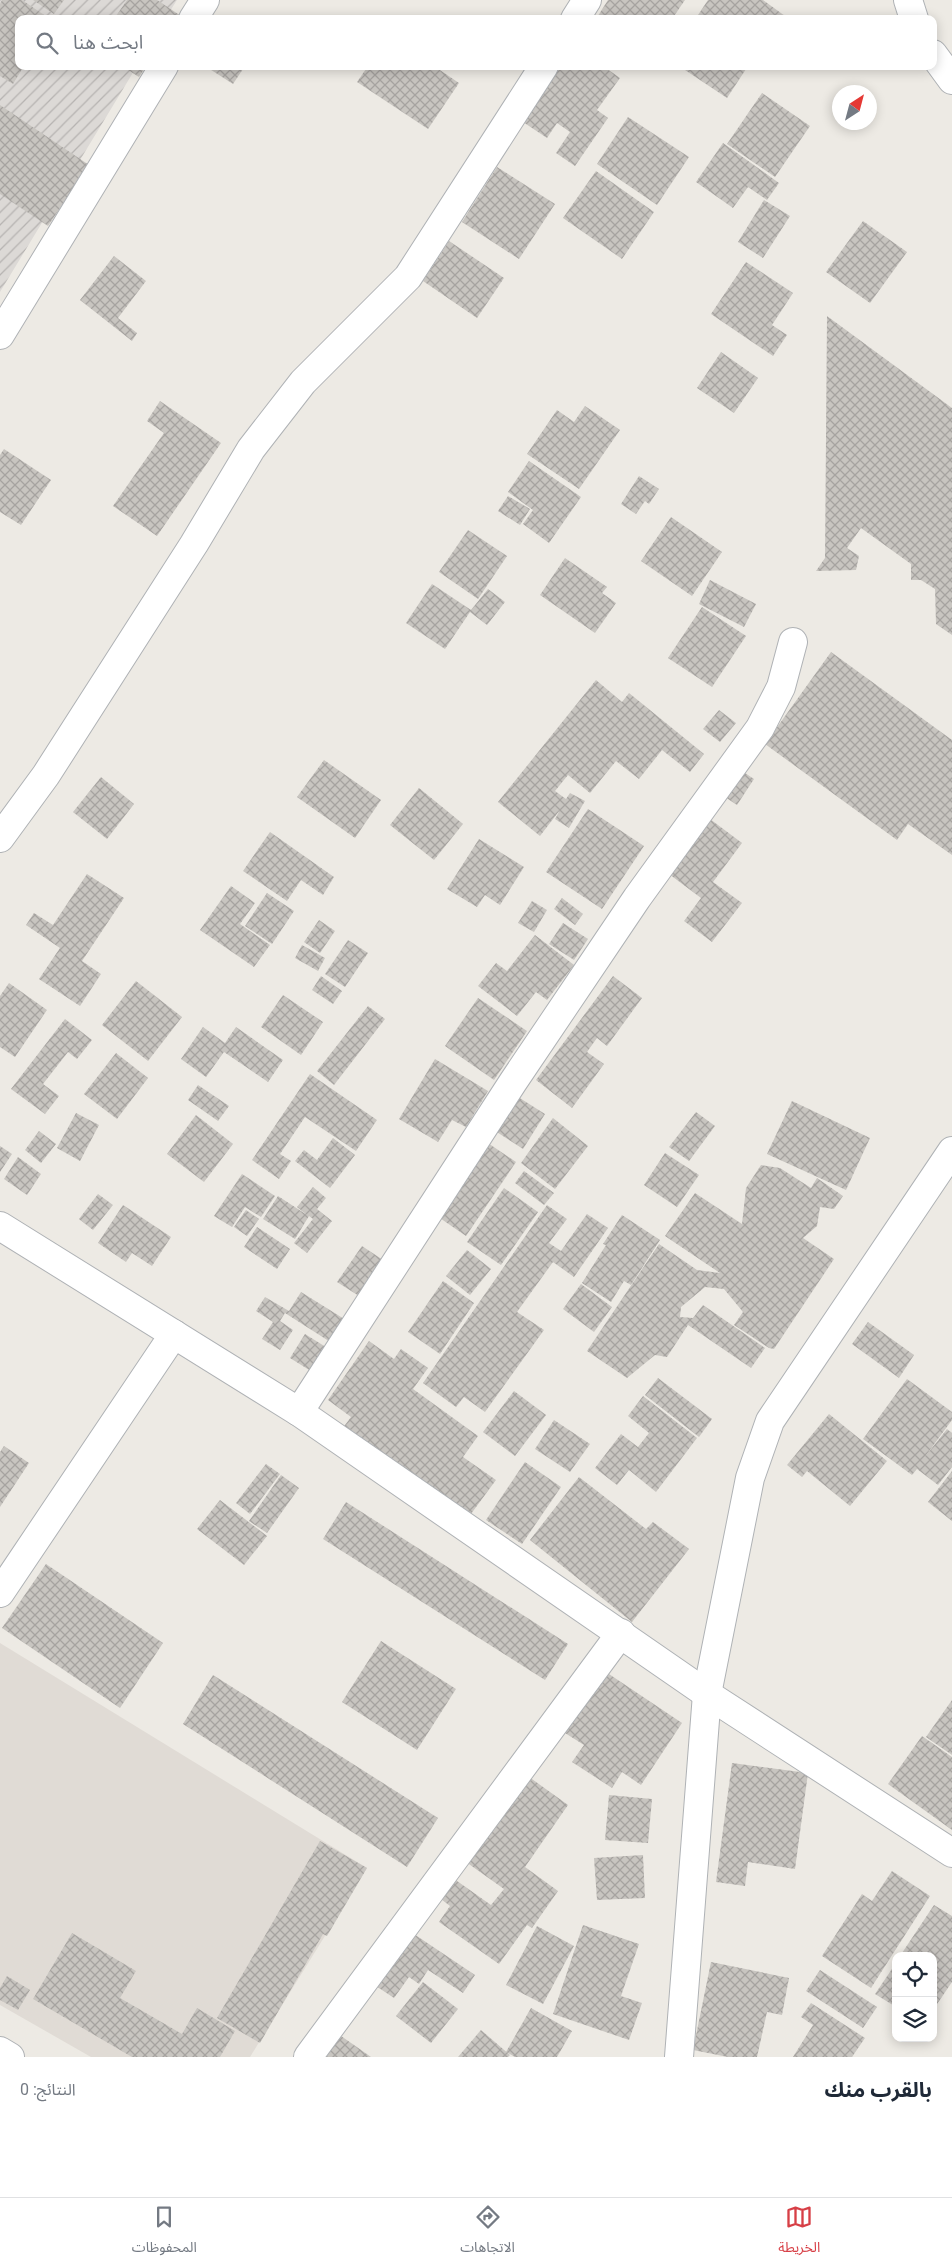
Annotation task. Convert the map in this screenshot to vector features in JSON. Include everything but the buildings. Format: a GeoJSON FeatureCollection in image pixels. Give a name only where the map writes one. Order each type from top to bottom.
{"type":"FeatureCollection","features":[{"type":"Feature","properties":{"kind":"street"},"geometry":{"type":"LineString","coordinates":[[196,15],[205,0]]}},
{"type":"Feature","properties":{"kind":"street"},"geometry":{"type":"LineString","coordinates":[[578,15],[587,0]]}},
{"type":"Feature","properties":{"kind":"street"},"geometry":{"type":"LineString","coordinates":[[908,0],[913,15]]}},
{"type":"Feature","properties":{"kind":"street"},"geometry":{"type":"LineString","coordinates":[[937,59],[952,80]]}},
{"type":"Feature","properties":{"kind":"street"},"geometry":{"type":"LineString","coordinates":[[1,331],[162,70]]}},
{"type":"Feature","properties":{"kind":"street"},"geometry":{"type":"LineString","coordinates":[[0,838],[46,775],[194,544],[251,449],[303,382],[408,277],[541,70]]}},
{"type":"Feature","properties":{"kind":"street"},"geometry":{"type":"LineString","coordinates":[[298,1412],[518,1074],[637,898],[760,728],[781,687],[793,642]]}},
{"type":"Feature","properties":{"kind":"street"},"geometry":{"type":"LineString","coordinates":[[679,2057],[707,1694],[750,1478],[770,1421],[950,1158]]}},
{"type":"Feature","properties":{"kind":"street"},"geometry":{"type":"LineString","coordinates":[[0,1226],[298,1412],[622,1633],[707,1694],[952,1853]]}},
{"type":"Feature","properties":{"kind":"street"},"geometry":{"type":"LineString","coordinates":[[0,1593],[174,1334]]}},
{"type":"Feature","properties":{"kind":"street"},"geometry":{"type":"LineString","coordinates":[[308,2057],[622,1633]]}},
{"type":"Feature","properties":{"kind":"street"},"geometry":{"type":"LineString","coordinates":[[0,2051],[10,2057]]}},
{"type":"Feature","properties":{"kind":"shaded area"},"geometry":{"type":"Polygon","coordinates":[[[0,0],[177,0],[168,15],[15,15],[15,70],[135,70],[0,292],[0,0]]]}},
{"type":"Feature","properties":{"kind":"shaded area"},"geometry":{"type":"Polygon","coordinates":[[[0,1643],[367,1868],[250,2057],[91,2057],[0,2005],[0,1643]]]}}]}
